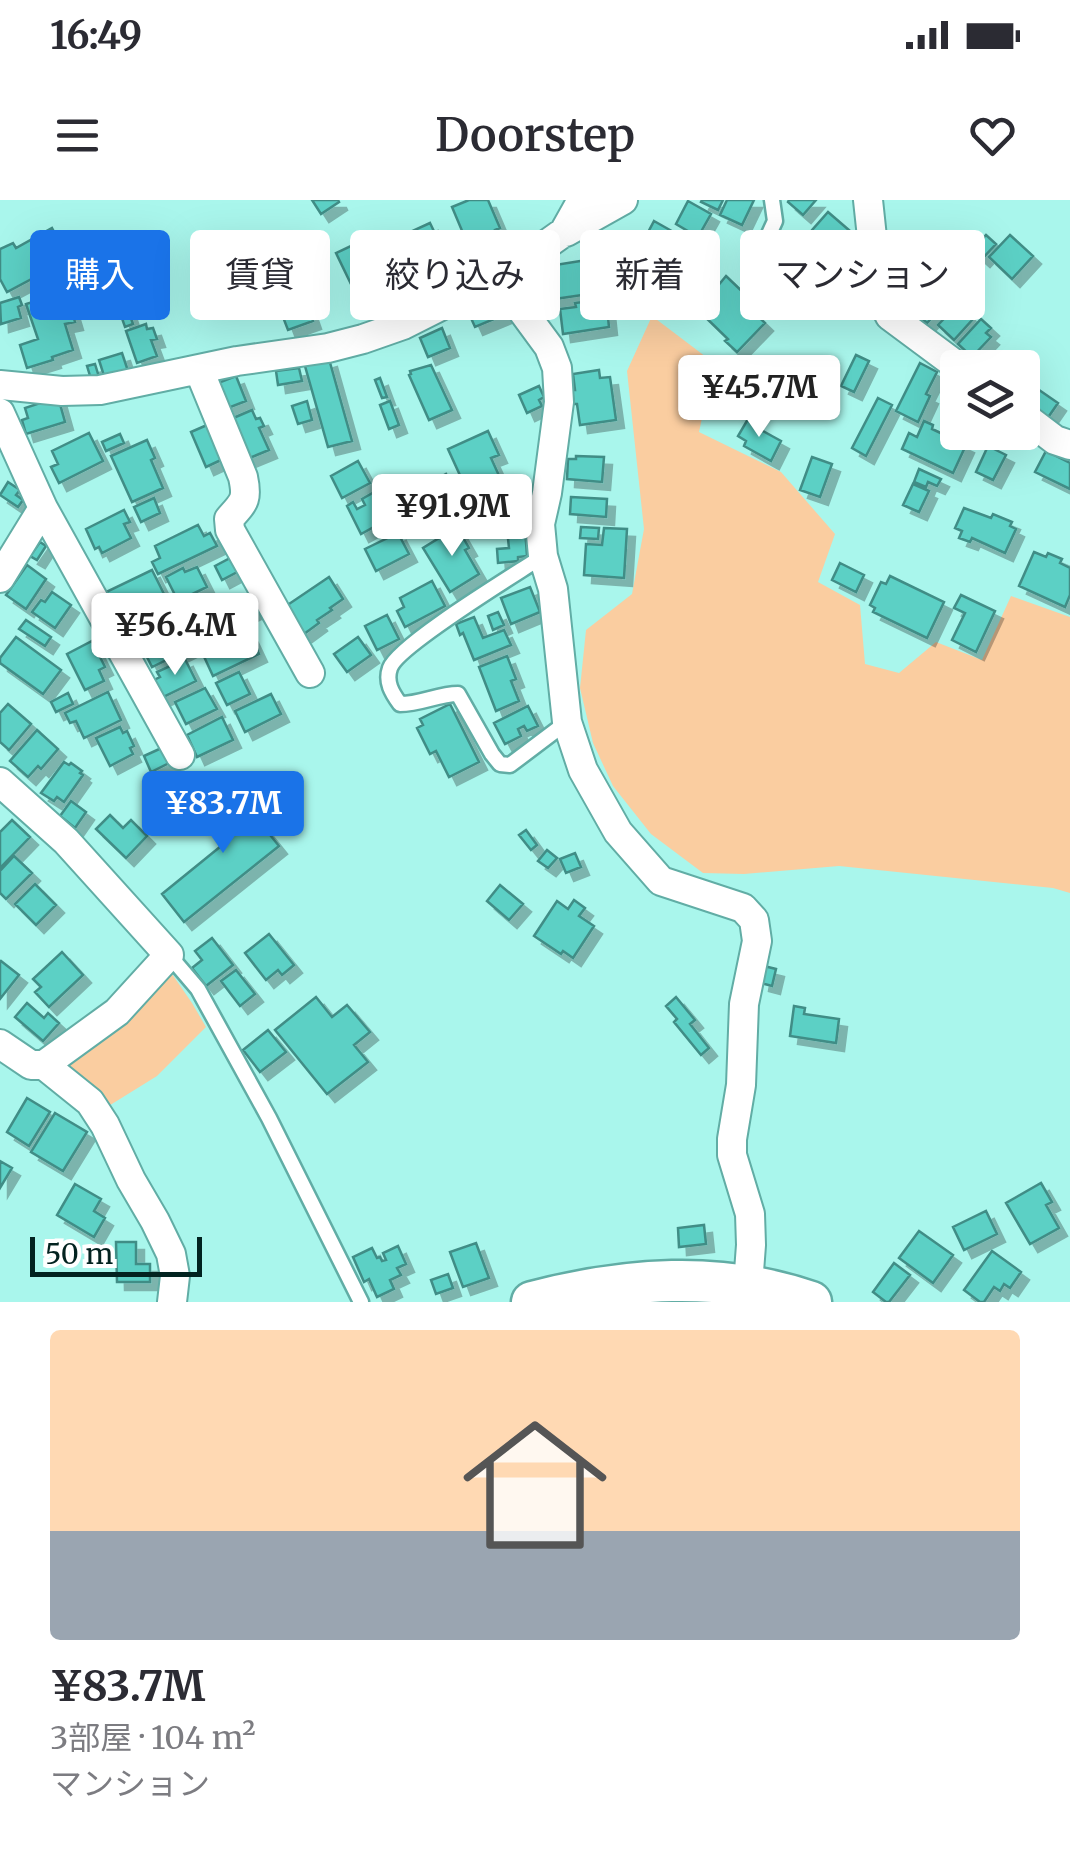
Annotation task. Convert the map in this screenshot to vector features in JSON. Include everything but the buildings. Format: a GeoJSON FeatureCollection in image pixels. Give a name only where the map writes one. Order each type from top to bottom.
{"type":"FeatureCollection","features":[{"type":"Feature","properties":{"kind":"main road"},"geometry":{"type":"LineString","coordinates":[[532,1302],[607,1285],[655,1280],[748,1286],[810,1302]]}},
{"type":"Feature","properties":{"kind":"street"},"geometry":{"type":"LineString","coordinates":[[564,232],[582,200]]}},
{"type":"Feature","properties":{"kind":"street"},"geometry":{"type":"LineString","coordinates":[[560,235],[623,200]]}},
{"type":"Feature","properties":{"kind":"street"},"geometry":{"type":"LineString","coordinates":[[868,200],[871,230]]}},
{"type":"Feature","properties":{"kind":"street"},"geometry":{"type":"LineString","coordinates":[[0,384],[62,391],[100,390],[236,361],[328,348],[415,320]]}},
{"type":"Feature","properties":{"kind":"street"},"geometry":{"type":"LineString","coordinates":[[530,320],[549,347],[557,368],[559,402],[540,524],[542,556],[553,589],[567,722],[583,770],[618,832],[661,880],[743,908],[754,920],[757,941],[744,1004],[741,1085],[732,1139],[732,1154],[750,1214],[748,1286]]}},
{"type":"Feature","properties":{"kind":"street"},"geometry":{"type":"LineString","coordinates":[[895,320],[940,353]]}},
{"type":"Feature","properties":{"kind":"street"},"geometry":{"type":"LineString","coordinates":[[199,370],[243,476],[245,501],[229,520],[230,530],[310,674]]}},
{"type":"Feature","properties":{"kind":"street"},"geometry":{"type":"LineString","coordinates":[[0,414],[43,508],[180,755]]}},
{"type":"Feature","properties":{"kind":"street"},"geometry":{"type":"LineString","coordinates":[[1040,429],[1055,440],[1070,444]]}},
{"type":"Feature","properties":{"kind":"street"},"geometry":{"type":"LineString","coordinates":[[0,578],[43,508]]}},
{"type":"Feature","properties":{"kind":"street"},"geometry":{"type":"LineString","coordinates":[[0,782],[66,840],[169,956],[117,1012],[44,1065],[32,1065],[0,1044]]}},
{"type":"Feature","properties":{"kind":"street"},"geometry":{"type":"LineString","coordinates":[[44,1065],[90,1102],[156,1221],[171,1254],[175,1276],[172,1302]]}},
{"type":"Feature","properties":{"kind":"lane"},"geometry":{"type":"LineString","coordinates":[[771,230],[775,220],[772,200]]}},
{"type":"Feature","properties":{"kind":"lane"},"geometry":{"type":"LineString","coordinates":[[542,556],[396,656],[388,670],[389,689],[400,704],[458,694],[500,764],[510,765],[567,722]]}},
{"type":"Feature","properties":{"kind":"lane"},"geometry":{"type":"LineString","coordinates":[[169,956],[198,989],[270,1118],[361,1302]]}},
{"type":"Feature","properties":{"kind":"shaded area"},"geometry":{"type":"Polygon","coordinates":[[[650,320],[657,320],[714,363],[699,432],[781,472],[835,534],[818,582],[860,605],[865,664],[899,673],[936,642],[982,660],[1011,596],[1070,617],[1070,893],[839,866],[744,874],[703,873],[651,834],[613,786],[593,743],[580,688],[586,630],[632,594],[644,529],[627,371],[650,320]]]}},
{"type":"Feature","properties":{"kind":"shaded area"},"geometry":{"type":"Polygon","coordinates":[[[163,972],[172,974],[206,1027],[157,1076],[107,1107],[60,1062],[163,972]]]}}]}
